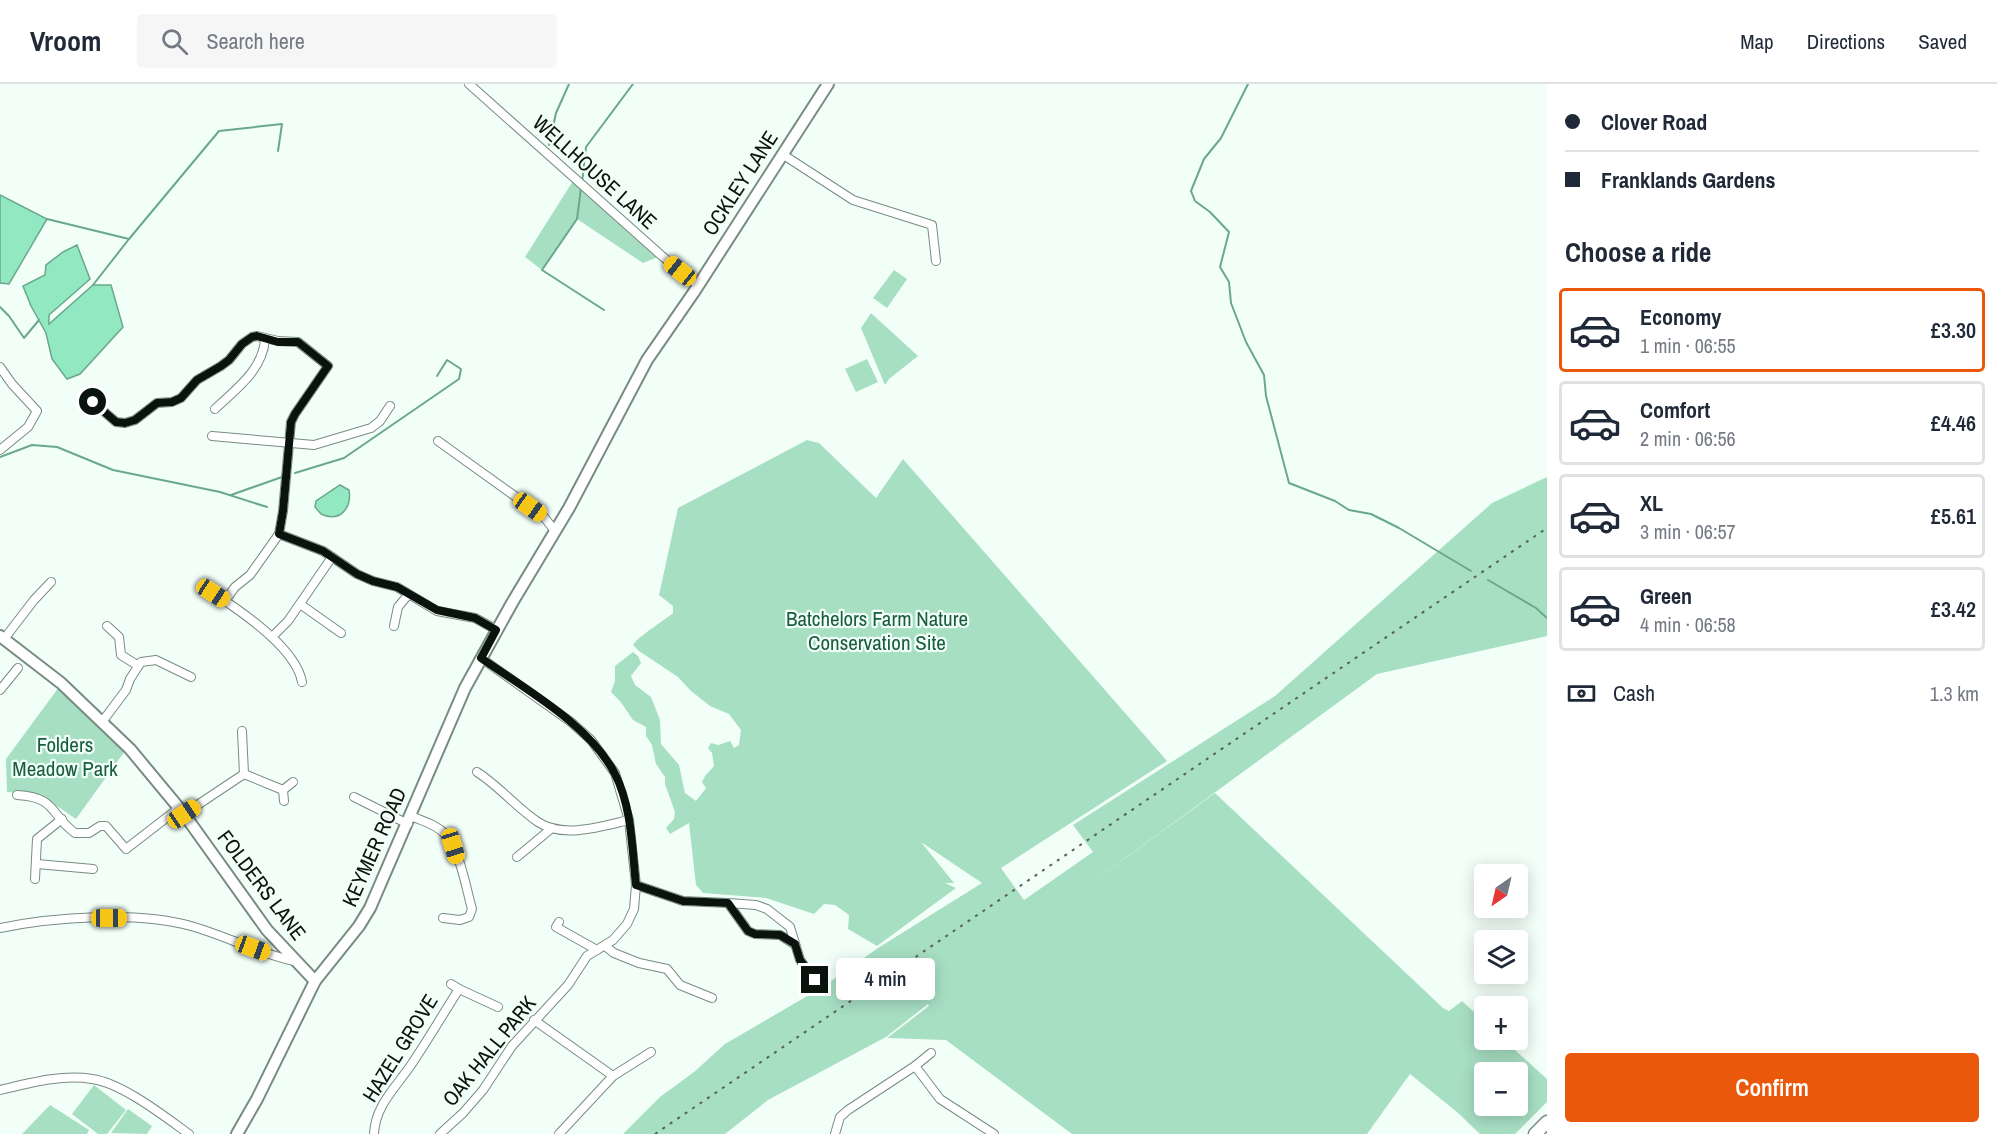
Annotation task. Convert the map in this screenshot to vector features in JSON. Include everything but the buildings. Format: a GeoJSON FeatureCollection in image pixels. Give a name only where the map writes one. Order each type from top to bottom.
{"type":"FeatureCollection","features":[{"type":"Feature","properties":{"kind":"main road"},"geometry":{"type":"LineString","coordinates":[[1535,1134],[1547,1122]]}},
{"type":"Feature","properties":{"kind":"street","name":"WELLHOUSE LANE"},"geometry":{"type":"LineString","coordinates":[[469,84],[662,256],[698,285]]}},
{"type":"Feature","properties":{"kind":"street","name":"OCKLEY LANE"},"geometry":{"type":"LineString","coordinates":[[562,519],[647,360],[828,84]]}},
{"type":"Feature","properties":{"kind":"street"},"geometry":{"type":"LineString","coordinates":[[782,154],[853,200],[932,225],[936,261]]}},
{"type":"Feature","properties":{"kind":"street"},"geometry":{"type":"LineString","coordinates":[[93,402],[116,422],[125,423],[135,420],[157,403],[172,402],[181,398],[197,380],[229,360],[242,344],[257,336],[278,342],[298,342],[328,366],[291,422],[279,534],[250,575],[234,587],[225,601]]}},
{"type":"Feature","properties":{"kind":"street"},"geometry":{"type":"LineString","coordinates":[[215,409],[253,372],[260,362],[265,339]]}},
{"type":"Feature","properties":{"kind":"street"},"geometry":{"type":"LineString","coordinates":[[0,367],[4,379],[37,411],[28,427],[0,450]]}},
{"type":"Feature","properties":{"kind":"street"},"geometry":{"type":"LineString","coordinates":[[212,436],[314,445],[371,428],[380,421],[390,406]]}},
{"type":"Feature","properties":{"kind":"street"},"geometry":{"type":"LineString","coordinates":[[438,441],[544,517],[555,531]]}},
{"type":"Feature","properties":{"kind":"street"},"geometry":{"type":"LineString","coordinates":[[544,517],[562,519]]}},
{"type":"Feature","properties":{"kind":"street","name":"KEYMER ROAD"},"geometry":{"type":"LineString","coordinates":[[237,1134],[257,1099],[315,981],[359,926],[370,908],[446,729],[481,658],[562,519]]}},
{"type":"Feature","properties":{"kind":"street"},"geometry":{"type":"LineString","coordinates":[[279,534],[332,557],[357,574],[397,587],[437,610],[475,618],[496,630]]}},
{"type":"Feature","properties":{"kind":"street"},"geometry":{"type":"LineString","coordinates":[[272,637],[288,621],[332,557]]}},
{"type":"Feature","properties":{"kind":"street"},"geometry":{"type":"LineString","coordinates":[[2,637],[51,582]]}},
{"type":"Feature","properties":{"kind":"street"},"geometry":{"type":"LineString","coordinates":[[213,593],[272,637],[300,672],[302,682]]}},
{"type":"Feature","properties":{"kind":"street"},"geometry":{"type":"LineString","coordinates":[[394,626],[398,607],[408,595]]}},
{"type":"Feature","properties":{"kind":"street"},"geometry":{"type":"LineString","coordinates":[[300,604],[341,633]]}},
{"type":"Feature","properties":{"kind":"street"},"geometry":{"type":"LineString","coordinates":[[108,626],[119,637],[121,655],[137,665]]}},
{"type":"Feature","properties":{"kind":"street","name":"FOLDERS LANE"},"geometry":{"type":"LineString","coordinates":[[2,637],[61,683],[130,749],[182,811],[267,930],[315,981]]}},
{"type":"Feature","properties":{"kind":"street"},"geometry":{"type":"LineString","coordinates":[[481,658],[572,722],[591,740],[615,773],[629,820],[636,885],[634,909],[627,924],[605,946],[597,950],[556,927],[559,922]]}},
{"type":"Feature","properties":{"kind":"street"},"geometry":{"type":"LineString","coordinates":[[102,722],[126,690],[137,665],[141,662],[156,660],[191,677]]}},
{"type":"Feature","properties":{"kind":"street"},"geometry":{"type":"LineString","coordinates":[[0,690],[18,668]]}},
{"type":"Feature","properties":{"kind":"street"},"geometry":{"type":"LineString","coordinates":[[242,731],[244,774]]}},
{"type":"Feature","properties":{"kind":"street"},"geometry":{"type":"LineString","coordinates":[[477,772],[539,823],[552,828],[570,830],[629,820]]}},
{"type":"Feature","properties":{"kind":"street"},"geometry":{"type":"LineString","coordinates":[[17,795],[38,798],[46,802],[75,833],[89,833],[100,826],[106,826],[126,849],[182,811],[244,774]]}},
{"type":"Feature","properties":{"kind":"street"},"geometry":{"type":"LineString","coordinates":[[244,774],[283,790]]}},
{"type":"Feature","properties":{"kind":"street"},"geometry":{"type":"LineString","coordinates":[[283,790],[293,782]]}},
{"type":"Feature","properties":{"kind":"street"},"geometry":{"type":"LineString","coordinates":[[283,790],[284,801]]}},
{"type":"Feature","properties":{"kind":"street"},"geometry":{"type":"LineString","coordinates":[[354,797],[409,820],[435,826],[444,833],[453,846],[472,909],[469,917],[460,920],[443,918]]}},
{"type":"Feature","properties":{"kind":"street"},"geometry":{"type":"LineString","coordinates":[[35,879],[37,839],[63,819]]}},
{"type":"Feature","properties":{"kind":"street"},"geometry":{"type":"LineString","coordinates":[[517,857],[552,828]]}},
{"type":"Feature","properties":{"kind":"street"},"geometry":{"type":"LineString","coordinates":[[37,864],[93,869]]}},
{"type":"Feature","properties":{"kind":"street"},"geometry":{"type":"LineString","coordinates":[[636,885],[683,901],[756,905],[767,909],[790,927],[800,960],[815,980]]}},
{"type":"Feature","properties":{"kind":"street"},"geometry":{"type":"LineString","coordinates":[[728,903],[748,931],[755,934],[780,935],[795,944]]}},
{"type":"Feature","properties":{"kind":"street"},"geometry":{"type":"LineString","coordinates":[[0,928],[47,920],[127,918],[148,920],[191,926],[274,956],[294,960]]}},
{"type":"Feature","properties":{"kind":"street"},"geometry":{"type":"LineString","coordinates":[[777,918],[783,937]]}},
{"type":"Feature","properties":{"kind":"street"},"geometry":{"type":"LineString","coordinates":[[605,946],[614,953],[639,963],[667,969],[680,985],[712,998]]}},
{"type":"Feature","properties":{"kind":"street","name":"OAK HALL PARK"},"geometry":{"type":"LineString","coordinates":[[440,1134],[483,1090],[512,1046],[566,987],[587,956],[597,950]]}},
{"type":"Feature","properties":{"kind":"street"},"geometry":{"type":"LineString","coordinates":[[451,984],[459,989]]}},
{"type":"Feature","properties":{"kind":"street","name":"HAZEL GROVE"},"geometry":{"type":"LineString","coordinates":[[374,1134],[374,1124],[381,1106],[411,1065],[459,989],[498,1007]]}},
{"type":"Feature","properties":{"kind":"street"},"geometry":{"type":"LineString","coordinates":[[534,1020],[613,1076]]}},
{"type":"Feature","properties":{"kind":"street"},"geometry":{"type":"LineString","coordinates":[[559,1134],[613,1076],[651,1052]]}},
{"type":"Feature","properties":{"kind":"street"},"geometry":{"type":"LineString","coordinates":[[835,1134],[840,1117],[848,1110],[931,1053]]}},
{"type":"Feature","properties":{"kind":"street"},"geometry":{"type":"LineString","coordinates":[[915,1066],[940,1099],[994,1134]]}},
{"type":"Feature","properties":{"kind":"street"},"geometry":{"type":"LineString","coordinates":[[0,1090],[59,1078],[95,1079],[112,1084],[189,1134]]}},
{"type":"Feature","properties":{"kind":"green space"},"geometry":{"type":"Polygon","coordinates":[[[573,181],[658,257],[643,263],[577,219],[542,270],[525,257],[573,181]]]}},
{"type":"Feature","properties":{"kind":"green space"},"geometry":{"type":"Polygon","coordinates":[[[894,270],[907,279],[887,308],[873,298],[894,270]]]}},
{"type":"Feature","properties":{"kind":"green space"},"geometry":{"type":"Polygon","coordinates":[[[871,313],[918,356],[889,379],[885,385],[861,328],[871,313]]]}},
{"type":"Feature","properties":{"kind":"green space"},"geometry":{"type":"Polygon","coordinates":[[[867,359],[878,382],[856,392],[845,369],[867,359]]]}},
{"type":"Feature","properties":{"kind":"green space","name":"Batchelors Farm Nature Conservation Site"},"geometry":{"type":"Polygon","coordinates":[[[807,440],[819,443],[876,498],[903,459],[1167,761],[1001,868],[1024,900],[1093,852],[1073,825],[1275,696],[1492,503],[1547,477],[1547,636],[1377,674],[1065,902],[1215,793],[1443,1008],[1449,1011],[1462,1001],[1474,1012],[1474,1050],[1515,1050],[1547,1079],[1547,1102],[1515,1134],[1480,1134],[1410,1074],[1367,1134],[1072,1134],[946,1040],[887,1038],[929,1006],[928,1004],[886,1037],[768,1100],[725,1134],[623,1134],[660,1097],[694,1072],[725,1044],[821,988],[878,948],[982,883],[921,842],[954,883],[945,883],[956,888],[877,946],[848,929],[849,915],[835,905],[824,904],[814,914],[766,898],[703,893],[696,885],[689,823],[670,834],[666,828],[674,819],[675,812],[665,784],[665,777],[656,764],[652,745],[646,736],[646,727],[633,720],[611,692],[615,681],[615,666],[633,652],[641,663],[631,676],[635,685],[651,697],[660,720],[661,744],[679,765],[685,793],[696,801],[706,788],[702,782],[705,776],[714,766],[712,753],[708,748],[711,743],[718,745],[730,741],[734,748],[739,745],[741,730],[729,714],[710,706],[678,677],[633,645],[673,613],[673,606],[659,595],[678,508],[807,440]]]}},
{"type":"Feature","properties":{"kind":"green space","name":"Folders Meadow Park"},"geometry":{"type":"Polygon","coordinates":[[[59,687],[125,751],[76,819],[44,799],[7,792],[6,759],[59,687]]]}},
{"type":"Feature","properties":{"kind":"green space"},"geometry":{"type":"Polygon","coordinates":[[[94,1085],[126,1110],[107,1134],[98,1134],[72,1114],[94,1085]]]}},
{"type":"Feature","properties":{"kind":"green space"},"geometry":{"type":"Polygon","coordinates":[[[50,1105],[89,1130],[87,1134],[22,1134],[50,1105]]]}},
{"type":"Feature","properties":{"kind":"green space"},"geometry":{"type":"Polygon","coordinates":[[[128,1109],[152,1126],[147,1134],[111,1133],[128,1109]]]}},
{"type":"Feature","properties":{"kind":"shaded area"},"geometry":{"type":"Polygon","coordinates":[[[0,195],[47,219],[9,284],[0,283],[0,195]]]}},
{"type":"Feature","properties":{"kind":"shaded area"},"geometry":{"type":"Polygon","coordinates":[[[77,245],[90,279],[49,315],[49,324],[93,285],[111,285],[123,327],[80,374],[67,379],[52,359],[46,333],[23,286],[45,275],[46,265],[77,245]]]}},
{"type":"Feature","properties":{"kind":"shaded area"},"geometry":{"type":"Polygon","coordinates":[[[340,485],[349,490],[349,503],[346,508],[334,517],[321,514],[315,507],[316,501],[340,485]]]}},
{"type":"Feature","properties":{"kind":"waterway"},"geometry":{"type":"LineString","coordinates":[[549,145],[556,113],[569,84]]}},
{"type":"Feature","properties":{"kind":"waterway"},"geometry":{"type":"LineString","coordinates":[[582,183],[586,147],[633,84]]}},
{"type":"Feature","properties":{"kind":"waterway"},"geometry":{"type":"LineString","coordinates":[[1248,84],[1221,138],[1204,159],[1191,191],[1195,201],[1210,212],[1229,232],[1220,267],[1229,282],[1231,303],[1246,342],[1264,375],[1266,396],[1289,483],[1335,501],[1349,510],[1371,514],[1471,571]]}},
{"type":"Feature","properties":{"kind":"waterway"},"geometry":{"type":"LineString","coordinates":[[93,285],[219,131],[282,124],[278,151]]}},
{"type":"Feature","properties":{"kind":"waterway"},"geometry":{"type":"LineString","coordinates":[[581,188],[577,219],[542,270],[604,310]]}},
{"type":"Feature","properties":{"kind":"waterway"},"geometry":{"type":"LineString","coordinates":[[47,219],[129,239]]}},
{"type":"Feature","properties":{"kind":"waterway"},"geometry":{"type":"LineString","coordinates":[[0,307],[24,338],[39,320]]}},
{"type":"Feature","properties":{"kind":"waterway"},"geometry":{"type":"LineString","coordinates":[[295,473],[344,458],[459,379],[461,369],[447,360],[437,376]]}},
{"type":"Feature","properties":{"kind":"waterway"},"geometry":{"type":"LineString","coordinates":[[0,457],[32,445],[57,447],[113,470],[220,492],[267,507]]}},
{"type":"Feature","properties":{"kind":"waterway"},"geometry":{"type":"LineString","coordinates":[[231,495],[282,477]]}},
{"type":"Feature","properties":{"kind":"waterway"},"geometry":{"type":"LineString","coordinates":[[1488,580],[1536,608],[1547,618]]}},
{"type":"Feature","properties":{"kind":"railway"},"geometry":{"type":"LineString","coordinates":[[655,1134],[1547,528]]}},
{"type":"Feature","properties":{"kind":"route"},"geometry":{"type":"LineString","coordinates":[[93,402],[116,422],[125,423],[135,420],[152,405],[181,398],[197,380],[221,366],[242,344],[257,336],[278,342],[298,342],[323,360],[328,366],[291,422],[279,534],[323,551],[357,574],[397,587],[437,610],[475,618],[496,630],[481,658],[572,722],[591,740],[615,773],[629,820],[636,885],[683,901],[728,903],[748,931],[755,934],[780,935],[795,944],[800,960],[815,980]]}}]}
